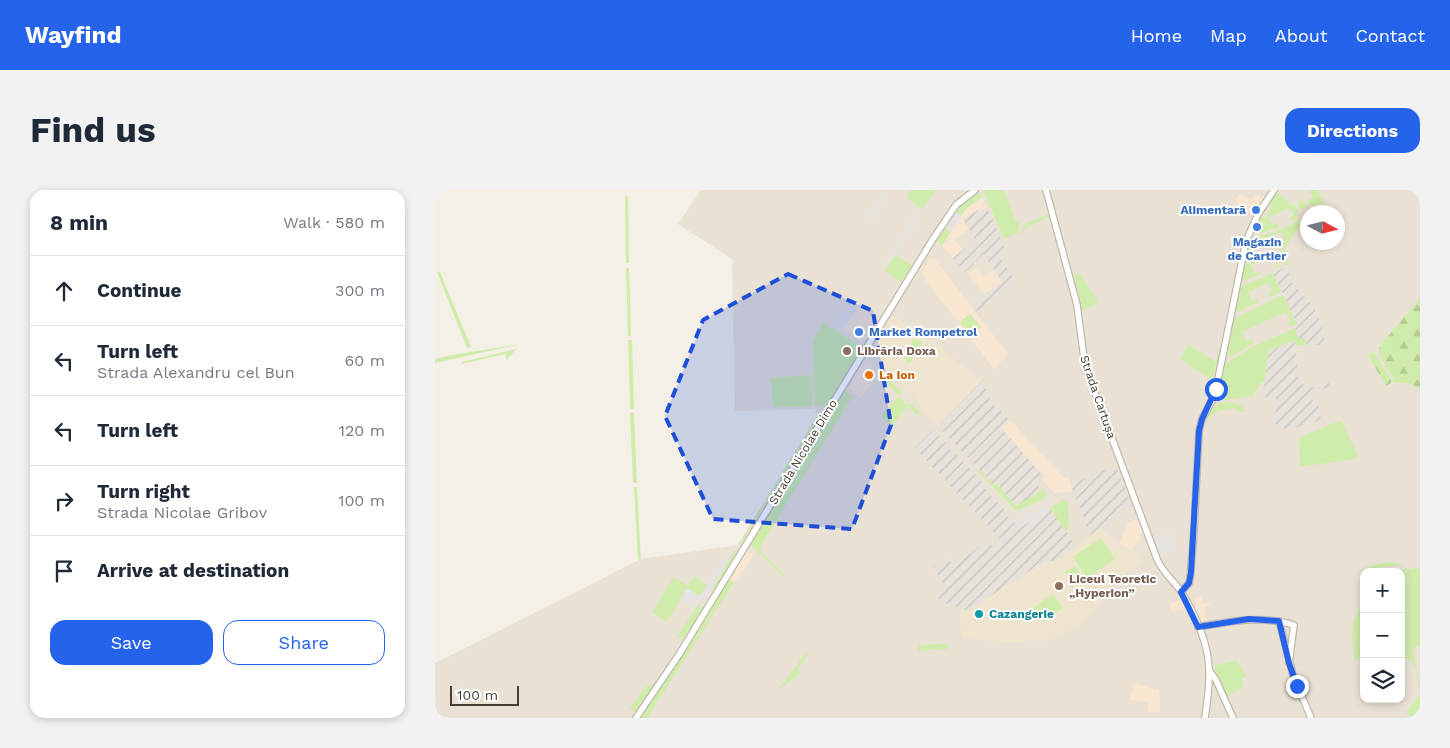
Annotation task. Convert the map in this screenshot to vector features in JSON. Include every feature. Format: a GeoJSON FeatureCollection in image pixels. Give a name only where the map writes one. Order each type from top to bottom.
{"type":"FeatureCollection","features":[{"type":"Feature","properties":{"kind":"street","name":"Strada Nicolae Dimo"},"geometry":{"type":"LineString","coordinates":[[636,718],[680,653],[938,232],[956,205],[975,190]]}},
{"type":"Feature","properties":{"kind":"street","name":"Strada Cartușa"},"geometry":{"type":"LineString","coordinates":[[1046,190],[1077,304],[1085,366],[1157,559],[1162,569],[1181,592],[1198,627],[1207,656],[1209,670]]}},
{"type":"Feature","properties":{"kind":"street"},"geometry":{"type":"LineString","coordinates":[[1181,592],[1189,583],[1191,572],[1199,426],[1212,401],[1217,384],[1245,241],[1258,214],[1274,190]]}},
{"type":"Feature","properties":{"kind":"street"},"geometry":{"type":"LineString","coordinates":[[1198,627],[1249,619],[1279,621],[1294,625],[1289,663]]}},
{"type":"Feature","properties":{"kind":"street"},"geometry":{"type":"LineString","coordinates":[[1279,621],[1289,663],[1311,718]]}},
{"type":"Feature","properties":{"kind":"street"},"geometry":{"type":"LineString","coordinates":[[1205,718],[1209,670]]}},
{"type":"Feature","properties":{"kind":"street"},"geometry":{"type":"LineString","coordinates":[[1209,670],[1217,680],[1233,718]]}},
{"type":"Feature","properties":{"kind":"highlighted area"},"geometry":{"type":"Polygon","coordinates":[[[788,274],[873,311],[891,425],[852,529],[713,519],[665,416],[703,320],[788,274]]]}},
{"type":"Feature","properties":{"kind":"shaded area"},"geometry":{"type":"Polygon","coordinates":[[[701,190],[1420,190],[1420,298],[1379,347],[1408,383],[1420,390],[1420,718],[435,718],[435,663],[641,559],[738,545],[818,414],[815,413],[816,409],[735,411],[732,265],[735,261],[678,224],[701,190]]]}},
{"type":"Feature","properties":{"kind":"shaded area"},"geometry":{"type":"Polygon","coordinates":[[[886,190],[889,192],[872,220],[868,218],[886,190]]]}},
{"type":"Feature","properties":{"kind":"shaded area"},"geometry":{"type":"Polygon","coordinates":[[[1241,193],[1251,200],[1256,194],[1263,200],[1254,216],[1235,200],[1241,193]]]}},
{"type":"Feature","properties":{"kind":"shaded area"},"geometry":{"type":"Polygon","coordinates":[[[982,197],[987,207],[979,213],[978,211],[963,219],[969,229],[955,240],[963,250],[953,258],[942,246],[967,208],[982,197]]]}},
{"type":"Feature","properties":{"kind":"shaded area"},"geometry":{"type":"Polygon","coordinates":[[[987,207],[1006,251],[999,256],[1017,282],[976,312],[972,306],[1002,282],[984,254],[965,272],[953,258],[976,240],[963,219],[987,207]]]}},
{"type":"Feature","properties":{"kind":"shaded area"},"geometry":{"type":"Polygon","coordinates":[[[917,211],[920,213],[903,243],[889,265],[885,265],[917,211]]]}},
{"type":"Feature","properties":{"kind":"shaded area"},"geometry":{"type":"Polygon","coordinates":[[[956,212],[961,216],[950,233],[945,227],[956,212]]]}},
{"type":"Feature","properties":{"kind":"shaded area"},"geometry":{"type":"Polygon","coordinates":[[[930,258],[934,258],[1008,354],[994,369],[921,274],[930,258]]]}},
{"type":"Feature","properties":{"kind":"shaded area"},"geometry":{"type":"Polygon","coordinates":[[[976,267],[984,277],[993,269],[1002,282],[985,294],[968,274],[976,267]]]}},
{"type":"Feature","properties":{"kind":"shaded area"},"geometry":{"type":"Polygon","coordinates":[[[1287,268],[1291,281],[1315,309],[1321,322],[1326,345],[1307,345],[1304,338],[1299,339],[1295,328],[1298,326],[1273,273],[1287,268]]]}},
{"type":"Feature","properties":{"kind":"shaded area"},"geometry":{"type":"Polygon","coordinates":[[[848,304],[856,309],[858,306],[877,318],[862,342],[835,325],[848,304]]]}},
{"type":"Feature","properties":{"kind":"shaded area"},"geometry":{"type":"Polygon","coordinates":[[[848,304],[857,309],[843,330],[835,325],[848,304]]]}},
{"type":"Feature","properties":{"kind":"shaded area"},"geometry":{"type":"Polygon","coordinates":[[[892,316],[939,346],[981,381],[938,426],[916,401],[916,395],[914,393],[909,394],[873,353],[872,350],[892,316]]]}},
{"type":"Feature","properties":{"kind":"shaded area"},"geometry":{"type":"Polygon","coordinates":[[[1294,340],[1299,381],[1310,388],[1329,383],[1330,387],[1313,391],[1311,394],[1312,400],[1318,402],[1321,420],[1288,430],[1271,421],[1276,411],[1276,398],[1262,397],[1269,351],[1294,340]]]}},
{"type":"Feature","properties":{"kind":"shaded area"},"geometry":{"type":"Polygon","coordinates":[[[868,359],[868,362],[881,374],[860,398],[849,388],[868,359]]]}},
{"type":"Feature","properties":{"kind":"shaded area"},"geometry":{"type":"Polygon","coordinates":[[[983,380],[991,402],[1010,420],[1001,428],[1044,477],[1036,484],[1042,490],[1017,506],[996,484],[994,485],[938,426],[983,380]]]}},
{"type":"Feature","properties":{"kind":"shaded area"},"geometry":{"type":"Polygon","coordinates":[[[1010,420],[1065,479],[1068,477],[1073,492],[1054,493],[1041,479],[1044,476],[1001,428],[1010,420]]]}},
{"type":"Feature","properties":{"kind":"shaded area"},"geometry":{"type":"Polygon","coordinates":[[[933,430],[983,483],[983,487],[1018,528],[1049,507],[1076,546],[1055,561],[1044,562],[967,611],[940,601],[936,595],[945,589],[945,586],[933,567],[948,559],[954,565],[979,547],[988,544],[994,546],[1001,540],[915,448],[933,430]]]}},
{"type":"Feature","properties":{"kind":"shaded area"},"geometry":{"type":"Polygon","coordinates":[[[1116,466],[1132,506],[1123,508],[1120,517],[1091,536],[1070,484],[1116,466]]]}},
{"type":"Feature","properties":{"kind":"shaded area"},"geometry":{"type":"Polygon","coordinates":[[[1063,499],[1019,529],[1014,521],[1063,499]]]}},
{"type":"Feature","properties":{"kind":"shaded area"},"geometry":{"type":"Polygon","coordinates":[[[1137,519],[1142,532],[1139,533],[1140,539],[1131,550],[1119,543],[1129,522],[1137,519]]]}},
{"type":"Feature","properties":{"kind":"shaded area","name":"Liceul Teoretic „Hyperion”"},"geometry":{"type":"Polygon","coordinates":[[[1100,529],[1123,547],[1131,550],[1135,548],[1143,562],[1130,569],[1114,583],[1085,622],[1046,640],[1009,642],[963,638],[960,610],[967,611],[1044,562],[1055,561],[1100,529]]]}},
{"type":"Feature","properties":{"kind":"shaded area"},"geometry":{"type":"Polygon","coordinates":[[[1170,534],[1175,548],[1160,558],[1153,540],[1170,534]]]}},
{"type":"Feature","properties":{"kind":"shaded area"},"geometry":{"type":"Polygon","coordinates":[[[746,550],[753,555],[735,583],[728,578],[746,550]]]}},
{"type":"Feature","properties":{"kind":"shaded area"},"geometry":{"type":"Polygon","coordinates":[[[729,551],[734,551],[705,602],[701,599],[695,609],[681,599],[687,588],[700,596],[729,551]]]}},
{"type":"Feature","properties":{"kind":"shaded area"},"geometry":{"type":"Polygon","coordinates":[[[1201,597],[1203,604],[1210,602],[1211,606],[1205,607],[1206,624],[1201,621],[1194,598],[1201,597]]]}},
{"type":"Feature","properties":{"kind":"shaded area"},"geometry":{"type":"Polygon","coordinates":[[[1181,600],[1186,609],[1170,612],[1170,603],[1181,600]]]}},
{"type":"Feature","properties":{"kind":"shaded area"},"geometry":{"type":"Polygon","coordinates":[[[1134,683],[1159,689],[1160,712],[1148,712],[1148,702],[1129,700],[1134,683]]]}},
{"type":"Feature","properties":{"kind":"green space"},"geometry":{"type":"Polygon","coordinates":[[[911,190],[936,190],[922,209],[907,198],[911,190]]]}},
{"type":"Feature","properties":{"kind":"green space"},"geometry":{"type":"Polygon","coordinates":[[[983,190],[1004,190],[1016,222],[1019,225],[1018,233],[1004,239],[983,190]]]}},
{"type":"Feature","properties":{"kind":"green space"},"geometry":{"type":"Polygon","coordinates":[[[1310,190],[1318,190],[1325,205],[1308,205],[1308,200],[1313,198],[1310,190]]]}},
{"type":"Feature","properties":{"kind":"green space"},"geometry":{"type":"Polygon","coordinates":[[[980,192],[982,197],[967,208],[961,216],[956,212],[962,205],[980,192]]]}},
{"type":"Feature","properties":{"kind":"green space"},"geometry":{"type":"Polygon","coordinates":[[[1276,192],[1284,197],[1290,205],[1295,205],[1299,213],[1297,217],[1291,222],[1290,218],[1294,216],[1290,208],[1269,217],[1272,225],[1277,223],[1279,227],[1261,233],[1254,233],[1253,230],[1261,216],[1265,218],[1272,206],[1269,203],[1276,192]]]}},
{"type":"Feature","properties":{"kind":"green space"},"geometry":{"type":"Polygon","coordinates":[[[625,195],[628,197],[629,263],[626,263],[625,195]]]}},
{"type":"Feature","properties":{"kind":"green space"},"geometry":{"type":"Polygon","coordinates":[[[1303,200],[1306,205],[1300,205],[1299,208],[1299,201],[1303,200]]]}},
{"type":"Feature","properties":{"kind":"green space"},"geometry":{"type":"Polygon","coordinates":[[[1049,214],[1050,216],[1024,229],[1022,236],[1022,228],[1025,224],[1049,214]]]}},
{"type":"Feature","properties":{"kind":"green space"},"geometry":{"type":"Polygon","coordinates":[[[1300,218],[1300,227],[1284,250],[1289,266],[1283,264],[1279,254],[1283,247],[1282,244],[1278,244],[1285,241],[1281,232],[1251,245],[1258,256],[1245,260],[1249,238],[1265,235],[1300,218]]]}},
{"type":"Feature","properties":{"kind":"green space"},"geometry":{"type":"Polygon","coordinates":[[[945,227],[950,233],[942,246],[937,240],[945,227]]]}},
{"type":"Feature","properties":{"kind":"green space"},"geometry":{"type":"Polygon","coordinates":[[[903,243],[896,256],[911,265],[920,252],[901,282],[885,271],[903,243]]]}},
{"type":"Feature","properties":{"kind":"green space"},"geometry":{"type":"Polygon","coordinates":[[[1268,254],[1276,255],[1279,266],[1272,268],[1277,265],[1273,256],[1251,265],[1255,274],[1260,272],[1261,274],[1243,281],[1241,279],[1244,266],[1268,254]]]}},
{"type":"Feature","properties":{"kind":"green space"},"geometry":{"type":"Polygon","coordinates":[[[626,268],[629,268],[631,336],[628,336],[626,268]]]}},
{"type":"Feature","properties":{"kind":"green space"},"geometry":{"type":"Polygon","coordinates":[[[437,272],[440,272],[471,347],[467,348],[437,272]]]}},
{"type":"Feature","properties":{"kind":"green space"},"geometry":{"type":"Polygon","coordinates":[[[1079,273],[1098,302],[1082,310],[1074,275],[1079,273]]]}},
{"type":"Feature","properties":{"kind":"green space"},"geometry":{"type":"Polygon","coordinates":[[[1273,273],[1281,292],[1271,297],[1269,294],[1273,292],[1269,283],[1248,292],[1252,301],[1257,299],[1259,302],[1237,312],[1235,311],[1239,290],[1242,286],[1273,273]]]}},
{"type":"Feature","properties":{"kind":"green space"},"geometry":{"type":"Polygon","coordinates":[[[1283,295],[1297,324],[1289,327],[1288,323],[1291,322],[1286,312],[1243,331],[1246,341],[1252,339],[1254,343],[1227,359],[1233,319],[1283,295]]]}},
{"type":"Feature","properties":{"kind":"green space"},"geometry":{"type":"Polygon","coordinates":[[[1420,298],[1420,390],[1408,383],[1395,383],[1379,353],[1379,347],[1420,298]]]}},
{"type":"Feature","properties":{"kind":"green space"},"geometry":{"type":"Polygon","coordinates":[[[970,314],[981,327],[971,335],[960,322],[970,314]]]}},
{"type":"Feature","properties":{"kind":"green space"},"geometry":{"type":"Polygon","coordinates":[[[823,322],[862,348],[827,405],[815,406],[813,342],[823,322]]]}},
{"type":"Feature","properties":{"kind":"green space"},"geometry":{"type":"Polygon","coordinates":[[[1295,328],[1299,339],[1304,337],[1307,345],[1295,345],[1294,340],[1269,351],[1264,383],[1261,382],[1253,396],[1226,400],[1220,398],[1218,395],[1225,364],[1250,348],[1295,328]]]}},
{"type":"Feature","properties":{"kind":"green space"},"geometry":{"type":"Polygon","coordinates":[[[914,338],[923,343],[910,363],[902,357],[914,338]]]}},
{"type":"Feature","properties":{"kind":"green space"},"geometry":{"type":"Polygon","coordinates":[[[628,340],[632,340],[634,409],[630,409],[628,340]]]}},
{"type":"Feature","properties":{"kind":"green space"},"geometry":{"type":"Polygon","coordinates":[[[521,344],[435,363],[435,359],[452,355],[521,344]]]}},
{"type":"Feature","properties":{"kind":"green space"},"geometry":{"type":"Polygon","coordinates":[[[1189,345],[1216,362],[1219,349],[1222,349],[1219,365],[1216,365],[1213,377],[1210,379],[1180,359],[1189,345]]]}},
{"type":"Feature","properties":{"kind":"green space"},"geometry":{"type":"Polygon","coordinates":[[[516,349],[507,360],[505,354],[461,364],[462,362],[516,349]]]}},
{"type":"Feature","properties":{"kind":"green space"},"geometry":{"type":"Polygon","coordinates":[[[1374,352],[1391,380],[1391,383],[1386,386],[1367,354],[1374,352]]]}},
{"type":"Feature","properties":{"kind":"green space"},"geometry":{"type":"Polygon","coordinates":[[[883,372],[902,393],[899,396],[880,375],[883,372]]]}},
{"type":"Feature","properties":{"kind":"green space"},"geometry":{"type":"Polygon","coordinates":[[[811,375],[812,406],[773,407],[771,378],[811,375]]]}},
{"type":"Feature","properties":{"kind":"green space"},"geometry":{"type":"Polygon","coordinates":[[[845,390],[852,397],[760,547],[761,552],[785,575],[784,577],[750,545],[845,390]]]}},
{"type":"Feature","properties":{"kind":"green space"},"geometry":{"type":"Polygon","coordinates":[[[898,397],[908,406],[891,426],[881,416],[898,397]]]}},
{"type":"Feature","properties":{"kind":"green space"},"geometry":{"type":"Polygon","coordinates":[[[911,403],[920,413],[918,416],[908,406],[911,403]]]}},
{"type":"Feature","properties":{"kind":"green space"},"geometry":{"type":"Polygon","coordinates":[[[1220,403],[1241,405],[1245,412],[1238,412],[1237,409],[1220,411],[1207,419],[1201,429],[1207,414],[1220,403]]]}},
{"type":"Feature","properties":{"kind":"green space"},"geometry":{"type":"Polygon","coordinates":[[[630,413],[634,413],[637,483],[633,483],[630,413]]]}},
{"type":"Feature","properties":{"kind":"green space"},"geometry":{"type":"Polygon","coordinates":[[[819,413],[822,413],[741,544],[738,545],[819,413]]]}},
{"type":"Feature","properties":{"kind":"green space"},"geometry":{"type":"Polygon","coordinates":[[[1341,420],[1358,456],[1355,459],[1300,466],[1299,441],[1301,437],[1341,420]]]}},
{"type":"Feature","properties":{"kind":"green space"},"geometry":{"type":"Polygon","coordinates":[[[980,470],[994,485],[996,483],[1016,506],[1042,490],[1037,483],[1045,491],[1046,496],[1044,499],[1021,509],[1014,509],[978,471],[980,470]]]}},
{"type":"Feature","properties":{"kind":"green space"},"geometry":{"type":"Polygon","coordinates":[[[634,487],[637,487],[641,559],[638,560],[634,487]]]}},
{"type":"Feature","properties":{"kind":"green space"},"geometry":{"type":"Polygon","coordinates":[[[1063,499],[1068,503],[1069,525],[1066,532],[1049,507],[1063,499]]]}},
{"type":"Feature","properties":{"kind":"green space"},"geometry":{"type":"Polygon","coordinates":[[[1101,538],[1115,559],[1087,578],[1073,557],[1101,538]]]}},
{"type":"Feature","properties":{"kind":"green space"},"geometry":{"type":"Polygon","coordinates":[[[738,550],[715,589],[712,587],[734,551],[738,550]]]}},
{"type":"Feature","properties":{"kind":"green space"},"geometry":{"type":"Polygon","coordinates":[[[1392,562],[1402,565],[1368,568],[1377,564],[1392,562]]]}},
{"type":"Feature","properties":{"kind":"green space"},"geometry":{"type":"Polygon","coordinates":[[[1075,566],[1083,578],[1074,585],[1065,572],[1075,566]]]}},
{"type":"Feature","properties":{"kind":"green space"},"geometry":{"type":"Polygon","coordinates":[[[1420,568],[1420,646],[1413,648],[1420,686],[1415,667],[1409,659],[1405,659],[1405,569],[1420,568]]]}},
{"type":"Feature","properties":{"kind":"green space"},"geometry":{"type":"Polygon","coordinates":[[[674,577],[688,586],[694,577],[707,585],[700,597],[687,588],[667,622],[652,612],[674,577]]]}},
{"type":"Feature","properties":{"kind":"green space"},"geometry":{"type":"Polygon","coordinates":[[[729,579],[735,583],[647,718],[640,718],[680,658],[729,579]]]}},
{"type":"Feature","properties":{"kind":"green space"},"geometry":{"type":"Polygon","coordinates":[[[1053,594],[1063,608],[1043,622],[1033,608],[1053,594]]]}},
{"type":"Feature","properties":{"kind":"green space"},"geometry":{"type":"Polygon","coordinates":[[[698,604],[703,608],[682,642],[680,641],[682,638],[678,636],[698,604]]]}},
{"type":"Feature","properties":{"kind":"green space"},"geometry":{"type":"Polygon","coordinates":[[[1360,607],[1360,659],[1354,660],[1352,626],[1360,607]]]}},
{"type":"Feature","properties":{"kind":"green space"},"geometry":{"type":"Polygon","coordinates":[[[948,644],[948,649],[918,651],[919,645],[948,644]]]}},
{"type":"Feature","properties":{"kind":"green space"},"geometry":{"type":"Polygon","coordinates":[[[808,650],[806,658],[798,668],[800,674],[778,690],[808,650]]]}},
{"type":"Feature","properties":{"kind":"green space"},"geometry":{"type":"Polygon","coordinates":[[[1236,660],[1247,677],[1241,678],[1244,687],[1226,696],[1214,666],[1236,660]]]}},
{"type":"Feature","properties":{"kind":"green space"},"geometry":{"type":"Polygon","coordinates":[[[655,683],[636,712],[630,708],[646,687],[655,683]]]}},
{"type":"Feature","properties":{"kind":"green space"},"geometry":{"type":"Polygon","coordinates":[[[1420,694],[1420,717],[1413,718],[1406,713],[1420,694]]]}},
{"type":"Feature","properties":{"kind":"place","name":"Alimentară"},"geometry":{"type":"Point","coordinates":[1256,210]}},
{"type":"Feature","properties":{"kind":"place","name":"Magazin de Cartier"},"geometry":{"type":"Point","coordinates":[1257,227]}},
{"type":"Feature","properties":{"kind":"place","name":"Market Rompetrol"},"geometry":{"type":"Point","coordinates":[859,332]}},
{"type":"Feature","properties":{"kind":"place","name":"Librăria Doxa"},"geometry":{"type":"Point","coordinates":[847,351]}},
{"type":"Feature","properties":{"kind":"place","name":"La Ion"},"geometry":{"type":"Point","coordinates":[869,375]}},
{"type":"Feature","properties":{"kind":"place","name":"Liceul Teoretic „Hyperion”"},"geometry":{"type":"Point","coordinates":[1059,586]}},
{"type":"Feature","properties":{"kind":"place","name":"Cazangerie"},"geometry":{"type":"Point","coordinates":[979,614]}},
{"type":"Feature","properties":{"kind":"route"},"geometry":{"type":"LineString","coordinates":[[1216,389],[1202,419],[1199,431],[1191,572],[1189,583],[1181,592],[1198,627],[1249,619],[1279,621],[1289,663],[1297,686]]}}]}
